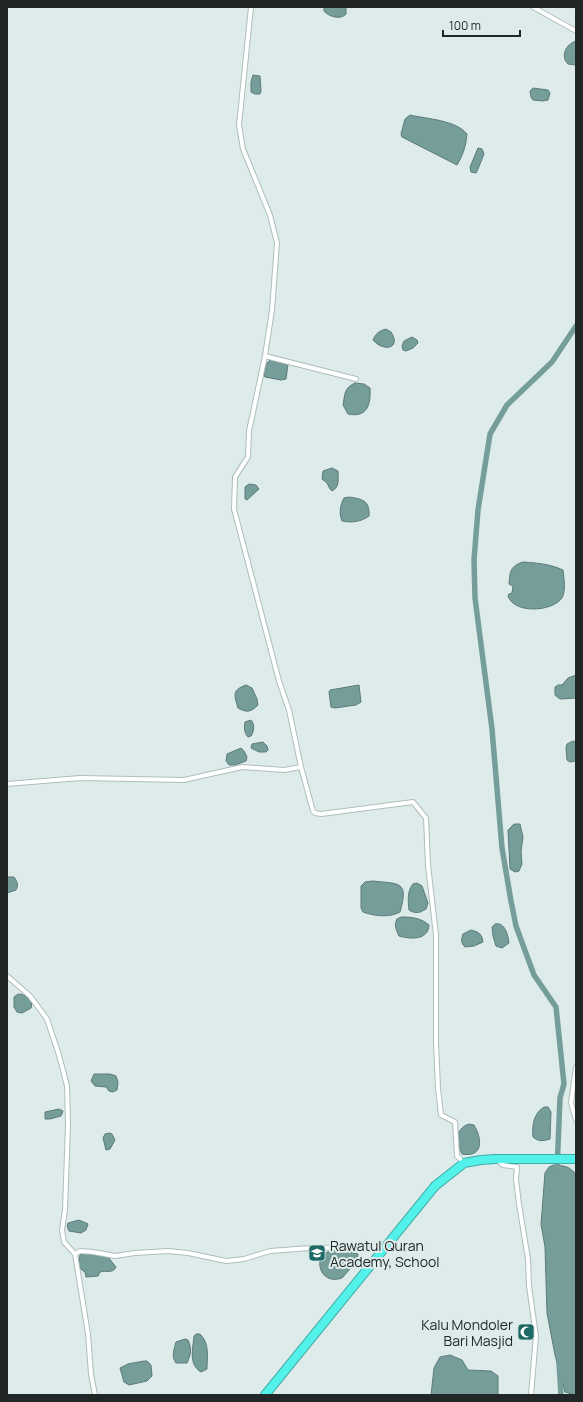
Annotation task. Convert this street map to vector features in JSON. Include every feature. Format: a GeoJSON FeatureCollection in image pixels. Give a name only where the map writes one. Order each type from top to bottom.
{"type":"FeatureCollection","features":[{"type":"Feature","properties":{"kind":"highway"},"geometry":{"type":"LineString","coordinates":[[265,1395],[435,1186],[464,1163],[495,1159],[523,1158],[576,1159]]}},
{"type":"Feature","properties":{"kind":"street"},"geometry":{"type":"LineString","coordinates":[[251,7],[239,125],[243,149],[270,215],[277,243],[272,310],[265,356],[249,431],[248,457],[235,477],[234,509],[279,681],[290,710],[301,768],[313,811],[321,814],[414,802],[426,818],[428,865],[436,935],[436,1043],[441,1116],[455,1122],[457,1156],[464,1163]]}},
{"type":"Feature","properties":{"kind":"street"},"geometry":{"type":"LineString","coordinates":[[533,7],[576,31]]}},
{"type":"Feature","properties":{"kind":"street"},"geometry":{"type":"LineString","coordinates":[[265,356],[356,379]]}},
{"type":"Feature","properties":{"kind":"street"},"geometry":{"type":"LineString","coordinates":[[7,784],[80,778],[184,780],[242,767],[284,770],[301,768]]}},
{"type":"Feature","properties":{"kind":"street"},"geometry":{"type":"LineString","coordinates":[[7,976],[30,996],[47,1019],[59,1054],[67,1086],[68,1124],[65,1210],[62,1230],[64,1242],[75,1254],[88,1334],[95,1395]]}},
{"type":"Feature","properties":{"kind":"street"},"geometry":{"type":"LineString","coordinates":[[576,1067],[571,1103],[576,1120]]}},
{"type":"Feature","properties":{"kind":"street"},"geometry":{"type":"LineString","coordinates":[[495,1159],[503,1165],[517,1167],[516,1179],[528,1259],[529,1286],[536,1336],[531,1395]]}},
{"type":"Feature","properties":{"kind":"street"},"geometry":{"type":"LineString","coordinates":[[75,1254],[80,1252],[93,1252],[115,1256],[168,1251],[188,1253],[226,1261],[244,1259],[270,1251],[310,1248],[385,1248]]}},
{"type":"Feature","properties":{"kind":"water"},"geometry":{"type":"Polygon","coordinates":[[[324,7],[346,7],[346,14],[341,17],[332,16],[324,11],[324,7]]]}},
{"type":"Feature","properties":{"kind":"water"},"geometry":{"type":"Polygon","coordinates":[[[576,41],[576,65],[568,64],[564,57],[565,51],[569,45],[576,41]]]}},
{"type":"Feature","properties":{"kind":"water"},"geometry":{"type":"Polygon","coordinates":[[[253,75],[260,76],[260,94],[251,92],[253,75]]]}},
{"type":"Feature","properties":{"kind":"water"},"geometry":{"type":"Polygon","coordinates":[[[533,88],[548,90],[550,93],[548,100],[533,100],[530,91],[533,88]]]}},
{"type":"Feature","properties":{"kind":"water"},"geometry":{"type":"Polygon","coordinates":[[[410,115],[449,123],[462,129],[467,134],[464,150],[457,165],[402,137],[401,134],[405,119],[410,115]]]}},
{"type":"Feature","properties":{"kind":"water"},"geometry":{"type":"Polygon","coordinates":[[[478,148],[482,149],[484,154],[476,173],[471,172],[470,167],[478,148]]]}},
{"type":"Feature","properties":{"kind":"water"},"geometry":{"type":"Polygon","coordinates":[[[386,329],[391,332],[394,338],[393,345],[390,347],[377,344],[373,340],[378,333],[386,329]]]}},
{"type":"Feature","properties":{"kind":"water"},"geometry":{"type":"Polygon","coordinates":[[[412,337],[417,340],[418,343],[413,348],[406,351],[403,350],[402,346],[404,341],[412,337]]]}},
{"type":"Feature","properties":{"kind":"water"},"geometry":{"type":"Polygon","coordinates":[[[270,360],[288,364],[286,379],[281,380],[265,377],[266,364],[270,360]]]}},
{"type":"Feature","properties":{"kind":"water"},"geometry":{"type":"Polygon","coordinates":[[[355,383],[364,384],[370,388],[370,400],[364,412],[354,415],[348,414],[343,405],[347,389],[355,383]]]}},
{"type":"Feature","properties":{"kind":"water"},"geometry":{"type":"Polygon","coordinates":[[[332,468],[338,471],[338,480],[335,489],[332,491],[327,483],[322,479],[323,471],[332,468]]]}},
{"type":"Feature","properties":{"kind":"water"},"geometry":{"type":"Polygon","coordinates":[[[249,484],[256,485],[259,489],[247,500],[245,499],[245,487],[249,484]]]}},
{"type":"Feature","properties":{"kind":"water"},"geometry":{"type":"Polygon","coordinates":[[[349,497],[367,503],[369,516],[356,522],[342,521],[340,509],[344,498],[349,497]]]}},
{"type":"Feature","properties":{"kind":"water"},"geometry":{"type":"Polygon","coordinates":[[[523,562],[548,565],[563,570],[563,595],[557,603],[534,609],[518,606],[512,602],[508,596],[512,593],[513,586],[509,584],[510,573],[515,565],[523,562]]]}},
{"type":"Feature","properties":{"kind":"water"},"geometry":{"type":"Polygon","coordinates":[[[576,675],[576,698],[560,699],[555,695],[555,687],[562,685],[568,678],[576,675]]]}},
{"type":"Feature","properties":{"kind":"water"},"geometry":{"type":"Polygon","coordinates":[[[246,685],[252,688],[258,705],[249,711],[244,711],[238,708],[235,696],[238,689],[246,685]]]}},
{"type":"Feature","properties":{"kind":"water"},"geometry":{"type":"Polygon","coordinates":[[[359,685],[361,702],[356,705],[335,708],[331,707],[330,690],[359,685]]]}},
{"type":"Feature","properties":{"kind":"water"},"geometry":{"type":"Polygon","coordinates":[[[251,720],[254,726],[251,736],[248,737],[244,726],[245,722],[251,720]]]}},
{"type":"Feature","properties":{"kind":"water"},"geometry":{"type":"Polygon","coordinates":[[[573,741],[576,742],[576,761],[570,762],[567,760],[566,748],[567,744],[573,741]]]}},
{"type":"Feature","properties":{"kind":"water"},"geometry":{"type":"Polygon","coordinates":[[[263,742],[267,746],[268,750],[266,752],[259,752],[251,748],[252,744],[263,742]]]}},
{"type":"Feature","properties":{"kind":"water"},"geometry":{"type":"Polygon","coordinates":[[[241,748],[247,757],[246,761],[235,765],[229,765],[226,761],[227,754],[241,748]]]}},
{"type":"Feature","properties":{"kind":"water"},"geometry":{"type":"Polygon","coordinates":[[[514,824],[520,824],[523,837],[521,852],[522,864],[519,871],[515,872],[510,869],[508,830],[514,824]]]}},
{"type":"Feature","properties":{"kind":"water"},"geometry":{"type":"Polygon","coordinates":[[[7,877],[14,877],[17,882],[17,888],[16,890],[7,893],[7,877]]]}},
{"type":"Feature","properties":{"kind":"water"},"geometry":{"type":"Polygon","coordinates":[[[373,881],[396,884],[403,889],[403,902],[400,912],[382,916],[363,912],[361,908],[361,886],[365,882],[373,881]]]}},
{"type":"Feature","properties":{"kind":"water"},"geometry":{"type":"Polygon","coordinates":[[[417,883],[422,886],[428,903],[426,909],[420,912],[409,910],[408,903],[408,896],[411,887],[413,884],[417,883]]]}},
{"type":"Feature","properties":{"kind":"water"},"geometry":{"type":"Polygon","coordinates":[[[401,917],[420,919],[429,925],[428,930],[425,934],[418,938],[399,936],[396,930],[396,923],[397,919],[401,917]]]}},
{"type":"Feature","properties":{"kind":"water"},"geometry":{"type":"Polygon","coordinates":[[[495,924],[504,927],[508,936],[509,943],[502,948],[496,946],[493,936],[492,927],[495,924]]]}},
{"type":"Feature","properties":{"kind":"water"},"geometry":{"type":"Polygon","coordinates":[[[471,930],[480,934],[483,942],[474,946],[465,947],[462,941],[463,934],[471,930]]]}},
{"type":"Feature","properties":{"kind":"water"},"geometry":{"type":"Polygon","coordinates":[[[18,994],[26,996],[32,1005],[31,1008],[22,1013],[17,1012],[14,1007],[14,997],[18,994]]]}},
{"type":"Feature","properties":{"kind":"water"},"geometry":{"type":"Polygon","coordinates":[[[94,1074],[110,1074],[116,1076],[118,1082],[117,1090],[113,1092],[109,1091],[106,1087],[95,1086],[91,1081],[94,1074]]]}},
{"type":"Feature","properties":{"kind":"water"},"geometry":{"type":"Polygon","coordinates":[[[544,1107],[548,1107],[551,1112],[550,1139],[541,1141],[533,1137],[533,1129],[535,1117],[544,1107]]]}},
{"type":"Feature","properties":{"kind":"water"},"geometry":{"type":"Polygon","coordinates":[[[59,1109],[63,1111],[61,1116],[45,1119],[45,1112],[59,1109]]]}},
{"type":"Feature","properties":{"kind":"water"},"geometry":{"type":"Polygon","coordinates":[[[469,1124],[474,1125],[477,1130],[480,1141],[479,1146],[478,1150],[474,1153],[462,1154],[458,1137],[461,1129],[469,1124]]]}},
{"type":"Feature","properties":{"kind":"water"},"geometry":{"type":"Polygon","coordinates":[[[110,1133],[115,1140],[110,1149],[106,1150],[103,1138],[105,1134],[110,1133]]]}},
{"type":"Feature","properties":{"kind":"water"},"geometry":{"type":"Polygon","coordinates":[[[554,1165],[567,1167],[576,1175],[576,1395],[565,1392],[555,1355],[547,1313],[545,1247],[541,1224],[545,1173],[549,1167],[554,1165]]]}},
{"type":"Feature","properties":{"kind":"water"},"geometry":{"type":"Polygon","coordinates":[[[79,1220],[88,1224],[86,1230],[81,1233],[69,1231],[67,1226],[68,1223],[79,1220]]]}},
{"type":"Feature","properties":{"kind":"water"},"geometry":{"type":"Polygon","coordinates":[[[330,1251],[344,1251],[358,1254],[357,1261],[342,1278],[328,1278],[321,1270],[320,1264],[323,1255],[330,1251]]]}},
{"type":"Feature","properties":{"kind":"water"},"geometry":{"type":"Polygon","coordinates":[[[84,1253],[108,1257],[116,1267],[111,1271],[100,1272],[98,1276],[86,1277],[85,1272],[79,1265],[80,1255],[84,1253]]]}},
{"type":"Feature","properties":{"kind":"water"},"geometry":{"type":"Polygon","coordinates":[[[196,1334],[200,1334],[207,1346],[207,1369],[201,1372],[194,1365],[192,1356],[194,1336],[196,1334]]]}},
{"type":"Feature","properties":{"kind":"water"},"geometry":{"type":"Polygon","coordinates":[[[185,1339],[188,1340],[190,1346],[190,1354],[187,1363],[176,1363],[173,1355],[176,1342],[185,1339]]]}},
{"type":"Feature","properties":{"kind":"water"},"geometry":{"type":"Polygon","coordinates":[[[450,1355],[462,1360],[468,1370],[491,1371],[498,1376],[498,1395],[431,1395],[434,1368],[440,1357],[450,1355]]]}},
{"type":"Feature","properties":{"kind":"water"},"geometry":{"type":"Polygon","coordinates":[[[147,1361],[151,1365],[152,1376],[147,1381],[129,1385],[124,1382],[120,1368],[128,1364],[147,1361]]]}},
{"type":"Feature","properties":{"kind":"waterway"},"geometry":{"type":"LineString","coordinates":[[557,1171],[560,1098],[564,1084],[556,1007],[534,975],[516,926],[511,901],[502,848],[492,729],[475,598],[474,560],[478,510],[490,434],[507,405],[552,362],[576,326]]}},
{"type":"Feature","properties":{"kind":"waterway"},"geometry":{"type":"LineString","coordinates":[[559,1363],[561,1395]]}},
{"type":"Feature","properties":{"kind":"place","name":"Rawatul Quran Academy, School"},"geometry":{"type":"Point","coordinates":[317,1253]}},
{"type":"Feature","properties":{"kind":"place","name":"Kalu Mondoler Bari Masjid"},"geometry":{"type":"Point","coordinates":[526,1332]}}]}
